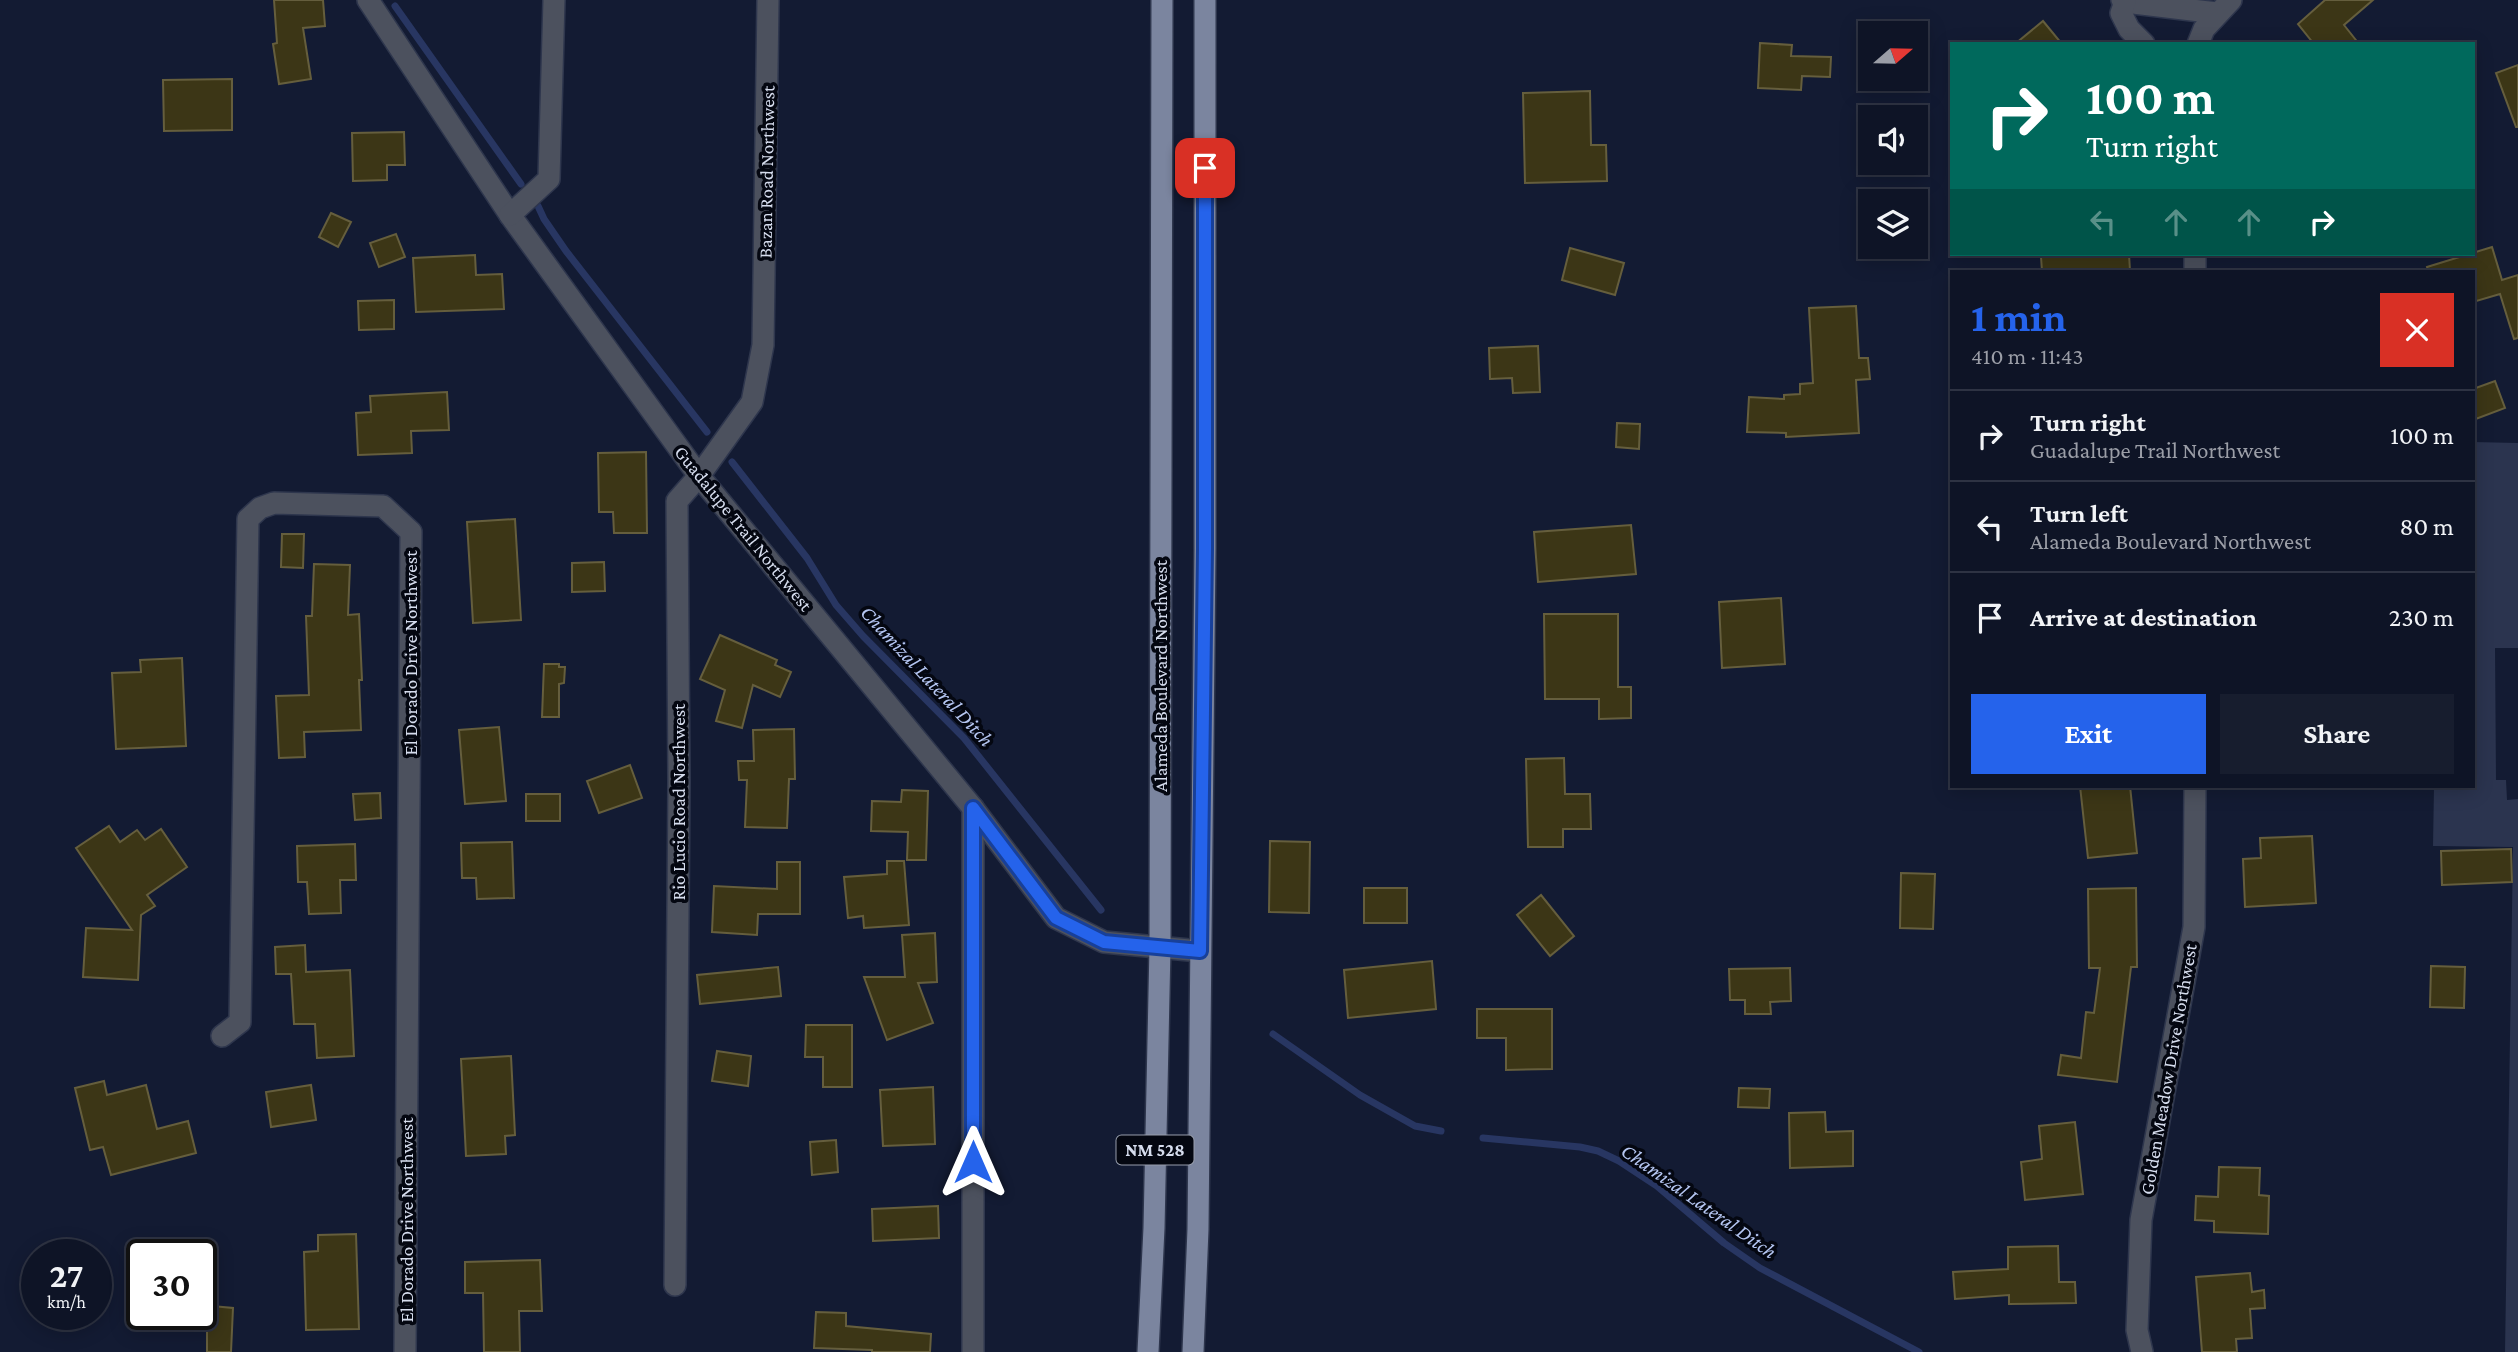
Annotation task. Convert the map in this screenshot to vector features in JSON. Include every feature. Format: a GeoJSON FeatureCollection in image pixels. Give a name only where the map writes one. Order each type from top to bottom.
{"type":"FeatureCollection","features":[{"type":"Feature","properties":{"kind":"main road","name":"Alameda Boulevard Northwest"},"geometry":{"type":"LineString","coordinates":[[1148,1352],[1154,1228],[1160,947],[1162,0]]}},
{"type":"Feature","properties":{"kind":"main road","name":"NM 528"},"geometry":{"type":"LineString","coordinates":[[1193,1352],[1198,1229],[1205,536],[1205,0]]}},
{"type":"Feature","properties":{"kind":"street"},"geometry":{"type":"LineString","coordinates":[[510,215],[550,180],[554,0]]}},
{"type":"Feature","properties":{"kind":"street","name":"Bazan Road Northwest"},"geometry":{"type":"LineString","coordinates":[[763,345],[768,0]]}},
{"type":"Feature","properties":{"kind":"street","name":"Guadalupe Trail Northwest"},"geometry":{"type":"LineString","coordinates":[[369,1],[510,215],[699,476],[973,808],[1056,918],[1104,942],[1200,951]]}},
{"type":"Feature","properties":{"kind":"street"},"geometry":{"type":"LineString","coordinates":[[2142,42],[2129,29],[2122,13],[2123,1],[2224,7]]}},
{"type":"Feature","properties":{"kind":"street"},"geometry":{"type":"LineString","coordinates":[[2199,42],[2204,29],[2224,7]]}},
{"type":"Feature","properties":{"kind":"street","name":"Rio Lucio Road Northwest"},"geometry":{"type":"LineString","coordinates":[[675,1285],[679,782],[677,501],[699,476],[752,402],[763,345]]}},
{"type":"Feature","properties":{"kind":"street","name":"El Dorado Drive Northwest"},"geometry":{"type":"LineString","coordinates":[[222,1036],[240,1022],[248,519],[260,508],[274,503],[383,506],[411,532],[405,1352]]}},
{"type":"Feature","properties":{"kind":"street","name":"Golden Meadow Drive Northwest"},"geometry":{"type":"LineString","coordinates":[[2142,1352],[2137,1330],[2141,1220],[2194,927],[2195,788]]}},
{"type":"Feature","properties":{"kind":"street"},"geometry":{"type":"LineString","coordinates":[[973,808],[973,1352]]}},
{"type":"Feature","properties":{"kind":"shaded area"},"geometry":{"type":"Polygon","coordinates":[[[2475,442],[2518,443],[2518,648],[2495,648],[2496,780],[2506,780],[2507,800],[2518,799],[2518,1352],[2505,1352],[2513,847],[2433,846],[2434,788],[2475,788],[2475,442]]]}},
{"type":"Feature","properties":{"kind":"building"},"geometry":{"type":"Polygon","coordinates":[[[274,0],[323,0],[325,26],[303,28],[311,79],[279,84],[273,44],[277,43],[274,0]]]}},
{"type":"Feature","properties":{"kind":"building"},"geometry":{"type":"Polygon","coordinates":[[[2325,0],[2373,0],[2344,25],[2357,42],[2312,42],[2298,24],[2325,0]]]}},
{"type":"Feature","properties":{"kind":"building"},"geometry":{"type":"Polygon","coordinates":[[[2043,21],[2060,42],[2017,42],[2043,21]]]}},
{"type":"Feature","properties":{"kind":"building"},"geometry":{"type":"Polygon","coordinates":[[[1760,43],[1792,45],[1791,56],[1831,57],[1830,77],[1802,76],[1801,90],[1758,88],[1760,43]]]}},
{"type":"Feature","properties":{"kind":"building"},"geometry":{"type":"Polygon","coordinates":[[[2518,65],[2518,127],[2516,127],[2496,73],[2518,65]]]}},
{"type":"Feature","properties":{"kind":"building"},"geometry":{"type":"Polygon","coordinates":[[[232,79],[232,130],[164,131],[163,80],[232,79]]]}},
{"type":"Feature","properties":{"kind":"building"},"geometry":{"type":"Polygon","coordinates":[[[1590,91],[1591,145],[1606,145],[1607,181],[1525,183],[1523,93],[1590,91]]]}},
{"type":"Feature","properties":{"kind":"building"},"geometry":{"type":"Polygon","coordinates":[[[404,132],[405,165],[387,165],[387,180],[353,181],[352,133],[404,132]]]}},
{"type":"Feature","properties":{"kind":"building"},"geometry":{"type":"Polygon","coordinates":[[[331,213],[351,222],[338,247],[319,237],[331,213]]]}},
{"type":"Feature","properties":{"kind":"building"},"geometry":{"type":"Polygon","coordinates":[[[396,234],[405,257],[379,267],[370,243],[396,234]]]}},
{"type":"Feature","properties":{"kind":"building"},"geometry":{"type":"Polygon","coordinates":[[[2492,247],[2502,280],[2518,275],[2518,338],[2514,339],[2500,294],[2475,301],[2475,270],[2428,270],[2427,267],[2463,256],[2475,256],[2475,252],[2492,247]]]}},
{"type":"Feature","properties":{"kind":"building"},"geometry":{"type":"Polygon","coordinates":[[[1570,248],[1624,263],[1615,295],[1562,280],[1570,248]]]}},
{"type":"Feature","properties":{"kind":"building"},"geometry":{"type":"Polygon","coordinates":[[[475,255],[476,275],[502,274],[504,309],[416,312],[413,258],[475,255]]]}},
{"type":"Feature","properties":{"kind":"building"},"geometry":{"type":"Polygon","coordinates":[[[2129,256],[2130,270],[2042,270],[2041,257],[2129,256]]]}},
{"type":"Feature","properties":{"kind":"building"},"geometry":{"type":"Polygon","coordinates":[[[394,300],[394,329],[359,330],[358,301],[394,300]]]}},
{"type":"Feature","properties":{"kind":"building"},"geometry":{"type":"Polygon","coordinates":[[[1856,306],[1859,358],[1868,358],[1870,379],[1856,380],[1859,433],[1786,437],[1786,433],[1747,432],[1749,397],[1784,399],[1784,395],[1800,394],[1800,384],[1813,383],[1809,308],[1856,306]]]}},
{"type":"Feature","properties":{"kind":"building"},"geometry":{"type":"Polygon","coordinates":[[[1538,346],[1540,392],[1513,393],[1512,378],[1490,379],[1489,348],[1538,346]]]}},
{"type":"Feature","properties":{"kind":"building"},"geometry":{"type":"Polygon","coordinates":[[[2495,381],[2505,408],[2475,419],[2475,388],[2495,381]]]}},
{"type":"Feature","properties":{"kind":"building"},"geometry":{"type":"Polygon","coordinates":[[[447,392],[449,430],[411,431],[412,453],[358,455],[356,413],[371,412],[370,396],[447,392]]]}},
{"type":"Feature","properties":{"kind":"building"},"geometry":{"type":"Polygon","coordinates":[[[1617,423],[1640,424],[1639,449],[1616,447],[1617,423]]]}},
{"type":"Feature","properties":{"kind":"building"},"geometry":{"type":"Polygon","coordinates":[[[646,452],[647,533],[614,533],[613,512],[599,512],[598,453],[646,452]]]}},
{"type":"Feature","properties":{"kind":"building"},"geometry":{"type":"Polygon","coordinates":[[[515,519],[521,620],[473,623],[467,522],[515,519]]]}},
{"type":"Feature","properties":{"kind":"building"},"geometry":{"type":"Polygon","coordinates":[[[1631,525],[1636,574],[1538,582],[1534,532],[1631,525]]]}},
{"type":"Feature","properties":{"kind":"building"},"geometry":{"type":"Polygon","coordinates":[[[282,534],[304,534],[303,568],[281,567],[282,534]]]}},
{"type":"Feature","properties":{"kind":"building"},"geometry":{"type":"Polygon","coordinates":[[[604,562],[605,591],[572,592],[572,563],[604,562]]]}},
{"type":"Feature","properties":{"kind":"building"},"geometry":{"type":"Polygon","coordinates":[[[314,564],[350,565],[348,615],[359,614],[361,730],[304,732],[305,757],[279,758],[276,696],[309,695],[306,616],[312,616],[314,564]]]}},
{"type":"Feature","properties":{"kind":"building"},"geometry":{"type":"Polygon","coordinates":[[[1781,598],[1785,664],[1722,668],[1719,602],[1781,598]]]}},
{"type":"Feature","properties":{"kind":"building"},"geometry":{"type":"Polygon","coordinates":[[[1544,614],[1618,614],[1618,687],[1631,687],[1631,718],[1599,719],[1599,699],[1545,699],[1544,614]]]}},
{"type":"Feature","properties":{"kind":"building"},"geometry":{"type":"Polygon","coordinates":[[[720,635],[777,660],[775,665],[791,672],[780,697],[753,685],[742,728],[716,721],[725,690],[700,679],[720,635]]]}},
{"type":"Feature","properties":{"kind":"building"},"geometry":{"type":"Polygon","coordinates":[[[182,658],[186,746],[116,749],[112,673],[141,672],[140,660],[182,658]]]}},
{"type":"Feature","properties":{"kind":"building"},"geometry":{"type":"Polygon","coordinates":[[[544,664],[559,664],[559,667],[565,667],[564,683],[559,684],[559,717],[542,717],[544,664]]]}},
{"type":"Feature","properties":{"kind":"building"},"geometry":{"type":"Polygon","coordinates":[[[499,727],[506,801],[465,804],[459,730],[499,727]]]}},
{"type":"Feature","properties":{"kind":"building"},"geometry":{"type":"Polygon","coordinates":[[[794,729],[795,779],[789,779],[787,828],[745,827],[747,780],[739,780],[738,761],[754,761],[753,730],[794,729]]]}},
{"type":"Feature","properties":{"kind":"building"},"geometry":{"type":"Polygon","coordinates":[[[1564,758],[1565,794],[1590,794],[1591,829],[1563,829],[1563,847],[1528,847],[1526,759],[1564,758]]]}},
{"type":"Feature","properties":{"kind":"building"},"geometry":{"type":"Polygon","coordinates":[[[630,765],[642,798],[599,813],[587,781],[630,765]]]}},
{"type":"Feature","properties":{"kind":"building"},"geometry":{"type":"Polygon","coordinates":[[[2080,788],[2130,788],[2137,853],[2088,858],[2080,788]]]}},
{"type":"Feature","properties":{"kind":"building"},"geometry":{"type":"Polygon","coordinates":[[[902,790],[928,791],[926,860],[907,860],[908,832],[871,831],[872,801],[901,802],[902,790]]]}},
{"type":"Feature","properties":{"kind":"building"},"geometry":{"type":"Polygon","coordinates":[[[380,793],[381,818],[355,820],[353,794],[380,793]]]}},
{"type":"Feature","properties":{"kind":"building"},"geometry":{"type":"Polygon","coordinates":[[[526,794],[560,794],[560,821],[526,821],[526,794]]]}},
{"type":"Feature","properties":{"kind":"building"},"geometry":{"type":"Polygon","coordinates":[[[109,826],[120,842],[137,830],[145,840],[161,829],[187,867],[147,895],[155,906],[141,915],[138,980],[83,977],[86,928],[132,930],[76,848],[109,826]]]}},
{"type":"Feature","properties":{"kind":"building"},"geometry":{"type":"Polygon","coordinates":[[[2312,836],[2316,903],[2245,907],[2243,859],[2261,858],[2260,838],[2312,836]]]}},
{"type":"Feature","properties":{"kind":"building"},"geometry":{"type":"Polygon","coordinates":[[[1270,841],[1310,842],[1309,913],[1269,912],[1270,841]]]}},
{"type":"Feature","properties":{"kind":"building"},"geometry":{"type":"Polygon","coordinates":[[[512,842],[514,898],[477,899],[476,878],[462,878],[461,843],[512,842]]]}},
{"type":"Feature","properties":{"kind":"building"},"geometry":{"type":"Polygon","coordinates":[[[355,844],[356,880],[340,880],[341,913],[309,914],[307,882],[298,882],[297,846],[355,844]]]}},
{"type":"Feature","properties":{"kind":"building"},"geometry":{"type":"Polygon","coordinates":[[[2511,849],[2512,882],[2442,885],[2441,851],[2511,849]]]}},
{"type":"Feature","properties":{"kind":"building"},"geometry":{"type":"Polygon","coordinates":[[[887,861],[904,861],[909,925],[864,928],[863,916],[848,918],[844,877],[887,874],[887,861]]]}},
{"type":"Feature","properties":{"kind":"building"},"geometry":{"type":"Polygon","coordinates":[[[777,862],[800,862],[800,914],[758,914],[757,935],[712,932],[714,886],[777,889],[777,862]]]}},
{"type":"Feature","properties":{"kind":"building"},"geometry":{"type":"Polygon","coordinates":[[[1901,873],[1935,874],[1933,929],[1900,928],[1901,873]]]}},
{"type":"Feature","properties":{"kind":"building"},"geometry":{"type":"Polygon","coordinates":[[[1364,888],[1407,888],[1407,923],[1364,923],[1364,888]]]}},
{"type":"Feature","properties":{"kind":"building"},"geometry":{"type":"Polygon","coordinates":[[[2136,888],[2137,967],[2131,967],[2117,1082],[2058,1075],[2061,1055],[2081,1058],[2086,1012],[2094,1013],[2100,968],[2089,968],[2088,889],[2136,888]]]}},
{"type":"Feature","properties":{"kind":"building"},"geometry":{"type":"Polygon","coordinates":[[[1541,895],[1574,936],[1550,956],[1517,915],[1541,895]]]}},
{"type":"Feature","properties":{"kind":"building"},"geometry":{"type":"Polygon","coordinates":[[[935,933],[937,982],[918,983],[933,1023],[887,1040],[864,977],[905,977],[902,935],[935,933]]]}},
{"type":"Feature","properties":{"kind":"building"},"geometry":{"type":"Polygon","coordinates":[[[305,945],[306,972],[350,970],[354,1056],[317,1058],[315,1024],[294,1024],[291,974],[276,974],[275,947],[305,945]]]}},
{"type":"Feature","properties":{"kind":"building"},"geometry":{"type":"Polygon","coordinates":[[[1432,961],[1436,1009],[1348,1018],[1344,970],[1432,961]]]}},
{"type":"Feature","properties":{"kind":"building"},"geometry":{"type":"Polygon","coordinates":[[[2431,966],[2465,967],[2464,1008],[2430,1007],[2431,966]]]}},
{"type":"Feature","properties":{"kind":"building"},"geometry":{"type":"Polygon","coordinates":[[[778,967],[781,996],[700,1004],[697,975],[778,967]]]}},
{"type":"Feature","properties":{"kind":"building"},"geometry":{"type":"Polygon","coordinates":[[[1790,968],[1791,1001],[1770,1002],[1771,1014],[1745,1014],[1745,1000],[1730,1000],[1729,969],[1790,968]]]}},
{"type":"Feature","properties":{"kind":"building"},"geometry":{"type":"Polygon","coordinates":[[[1477,1009],[1552,1009],[1552,1069],[1506,1070],[1506,1038],[1477,1038],[1477,1009]]]}},
{"type":"Feature","properties":{"kind":"building"},"geometry":{"type":"Polygon","coordinates":[[[806,1025],[852,1025],[852,1087],[823,1087],[823,1057],[805,1057],[806,1025]]]}},
{"type":"Feature","properties":{"kind":"building"},"geometry":{"type":"Polygon","coordinates":[[[717,1051],[751,1056],[748,1086],[712,1081],[717,1051]]]}},
{"type":"Feature","properties":{"kind":"building"},"geometry":{"type":"Polygon","coordinates":[[[511,1056],[515,1135],[505,1136],[506,1154],[466,1156],[461,1059],[511,1056]]]}},
{"type":"Feature","properties":{"kind":"building"},"geometry":{"type":"Polygon","coordinates":[[[104,1081],[107,1095],[146,1085],[157,1129],[188,1121],[196,1153],[111,1175],[103,1147],[90,1150],[75,1088],[104,1081]]]}},
{"type":"Feature","properties":{"kind":"building"},"geometry":{"type":"Polygon","coordinates":[[[311,1085],[316,1120],[271,1127],[266,1092],[311,1085]]]}},
{"type":"Feature","properties":{"kind":"building"},"geometry":{"type":"Polygon","coordinates":[[[933,1087],[935,1144],[883,1146],[880,1090],[933,1087]]]}},
{"type":"Feature","properties":{"kind":"building"},"geometry":{"type":"Polygon","coordinates":[[[1739,1088],[1770,1089],[1769,1108],[1738,1107],[1739,1088]]]}},
{"type":"Feature","properties":{"kind":"building"},"geometry":{"type":"Polygon","coordinates":[[[1825,1112],[1826,1132],[1853,1131],[1853,1166],[1790,1168],[1789,1113],[1825,1112]]]}},
{"type":"Feature","properties":{"kind":"building"},"geometry":{"type":"Polygon","coordinates":[[[2075,1122],[2083,1194],[2025,1200],[2021,1162],[2042,1159],[2039,1126],[2075,1122]]]}},
{"type":"Feature","properties":{"kind":"building"},"geometry":{"type":"Polygon","coordinates":[[[836,1140],[838,1172],[812,1175],[810,1142],[836,1140]]]}},
{"type":"Feature","properties":{"kind":"building"},"geometry":{"type":"Polygon","coordinates":[[[2219,1167],[2260,1168],[2259,1195],[2269,1196],[2268,1234],[2214,1232],[2214,1221],[2195,1220],[2196,1196],[2218,1197],[2219,1167]]]}},
{"type":"Feature","properties":{"kind":"building"},"geometry":{"type":"Polygon","coordinates":[[[938,1206],[939,1238],[873,1241],[872,1209],[938,1206]]]}},
{"type":"Feature","properties":{"kind":"building"},"geometry":{"type":"Polygon","coordinates":[[[356,1234],[359,1329],[306,1330],[304,1252],[318,1251],[318,1235],[356,1234]]]}},
{"type":"Feature","properties":{"kind":"building"},"geometry":{"type":"Polygon","coordinates":[[[2058,1246],[2059,1282],[2075,1282],[2076,1303],[2009,1304],[2009,1295],[1955,1299],[1953,1272],[2008,1269],[2008,1247],[2058,1246]]]}},
{"type":"Feature","properties":{"kind":"building"},"geometry":{"type":"Polygon","coordinates":[[[540,1260],[542,1311],[519,1311],[520,1352],[484,1352],[483,1293],[465,1293],[465,1262],[540,1260]]]}},
{"type":"Feature","properties":{"kind":"building"},"geometry":{"type":"Polygon","coordinates":[[[2250,1273],[2252,1292],[2264,1290],[2265,1308],[2250,1309],[2252,1338],[2236,1339],[2237,1352],[2202,1352],[2196,1277],[2250,1273]]]}},
{"type":"Feature","properties":{"kind":"building"},"geometry":{"type":"Polygon","coordinates":[[[217,1306],[233,1308],[231,1352],[207,1352],[207,1330],[217,1330],[217,1306]]]}},
{"type":"Feature","properties":{"kind":"building"},"geometry":{"type":"Polygon","coordinates":[[[816,1312],[846,1313],[846,1326],[931,1334],[930,1352],[814,1348],[816,1312]]]}},
{"type":"Feature","properties":{"kind":"waterway","name":"Chamizal Lateral Ditch"},"geometry":{"type":"LineString","coordinates":[[395,6],[521,184]]}},
{"type":"Feature","properties":{"kind":"waterway","name":"Chamizal Lateral Ditch"},"geometry":{"type":"LineString","coordinates":[[538,206],[566,251],[707,432]]}},
{"type":"Feature","properties":{"kind":"waterway","name":"Chamizal Lateral Ditch"},"geometry":{"type":"LineString","coordinates":[[732,462],[807,558],[836,605],[964,738],[1101,910]]}},
{"type":"Feature","properties":{"kind":"waterway","name":"Chamizal Lateral Ditch"},"geometry":{"type":"LineString","coordinates":[[1273,1034],[1360,1095],[1415,1126],[1441,1131]]}},
{"type":"Feature","properties":{"kind":"waterway","name":"Chamizal Lateral Ditch"},"geometry":{"type":"LineString","coordinates":[[1483,1138],[1580,1147],[1598,1151],[1619,1161],[1657,1186],[1724,1243],[1760,1268],[1919,1352]]}},
{"type":"Feature","properties":{"kind":"route"},"geometry":{"type":"LineString","coordinates":[[973,1162],[973,808],[1056,918],[1104,942],[1200,951],[1205,549],[1205,168]]}}]}
